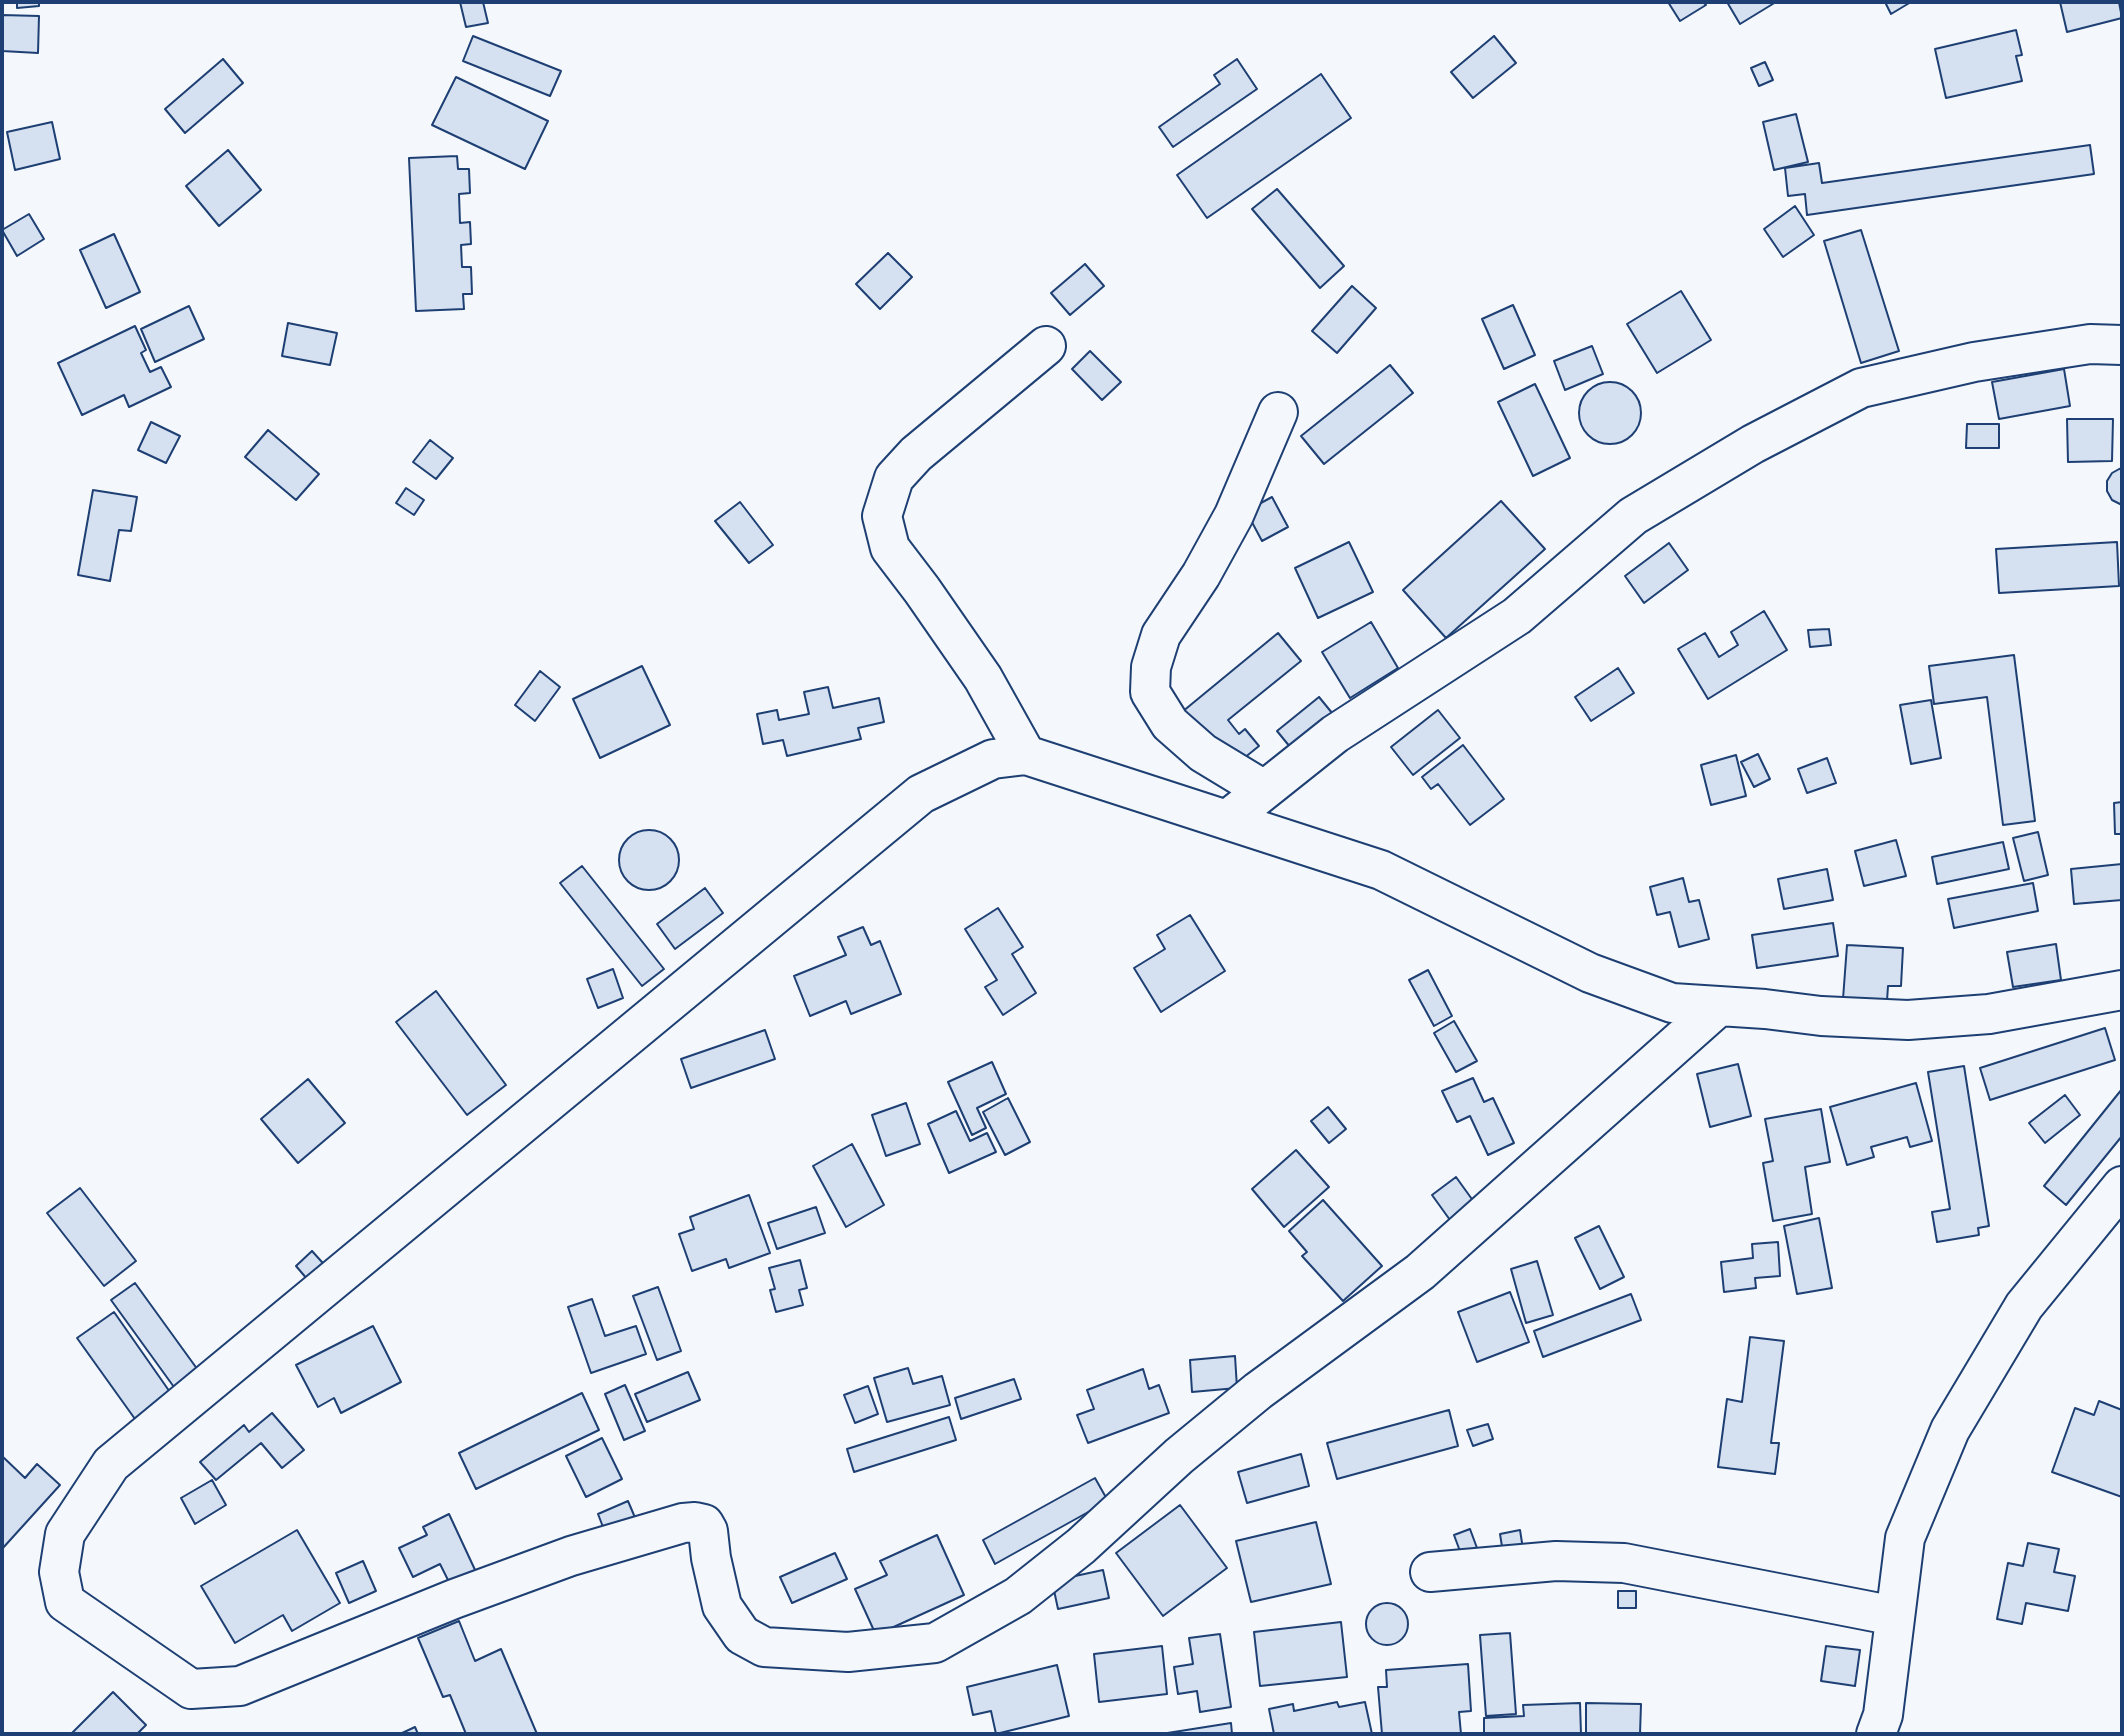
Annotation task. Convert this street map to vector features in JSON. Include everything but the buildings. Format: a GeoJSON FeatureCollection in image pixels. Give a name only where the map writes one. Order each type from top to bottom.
{"type":"FeatureCollection","features":[{"type":"Feature","properties":{"kind":"street"},"geometry":{"type":"LineString","coordinates":[[1227,820],[1335,734],[1517,616],[1633,516],[1777,432],[1861,388],[1974,362],[2090,344],[2122,345]]}},
{"type":"Feature","properties":{"kind":"street"},"geometry":{"type":"LineString","coordinates":[[1026,755],[983,678],[890,548],[882,516],[894,478],[916,454],[1046,346]]}},
{"type":"Feature","properties":{"kind":"street"},"geometry":{"type":"LineString","coordinates":[[1264,790],[1203,753],[1170,724],[1150,692],[1151,667],[1161,635],[1201,575],[1234,515],[1278,412]]}},
{"type":"Feature","properties":{"kind":"street"},"geometry":{"type":"LineString","coordinates":[[1719,1006],[1420,1272],[1258,1391],[1179,1456],[1081,1546],[1018,1596],[935,1643],[848,1652],[764,1647],[742,1635],[722,1606],[708,1531],[704,1524],[695,1522],[571,1556],[454,1599],[240,1686],[191,1689],[65,1602],[59,1572],[65,1534],[111,1464],[921,794],[993,758],[1026,755],[1381,870],[1590,973],[1672,1003],[1719,1006],[1821,1016],[1909,1020],[1989,1014],[2122,990]]}},
{"type":"Feature","properties":{"kind":"street"},"geometry":{"type":"LineString","coordinates":[[1876,1734],[1883,1714],[1905,1538],[1950,1430],[2024,1306],[2122,1186]]}},
{"type":"Feature","properties":{"kind":"street"},"geometry":{"type":"LineString","coordinates":[[1430,1573],[1556,1560],[1624,1563],[1895,1616]]}}]}
